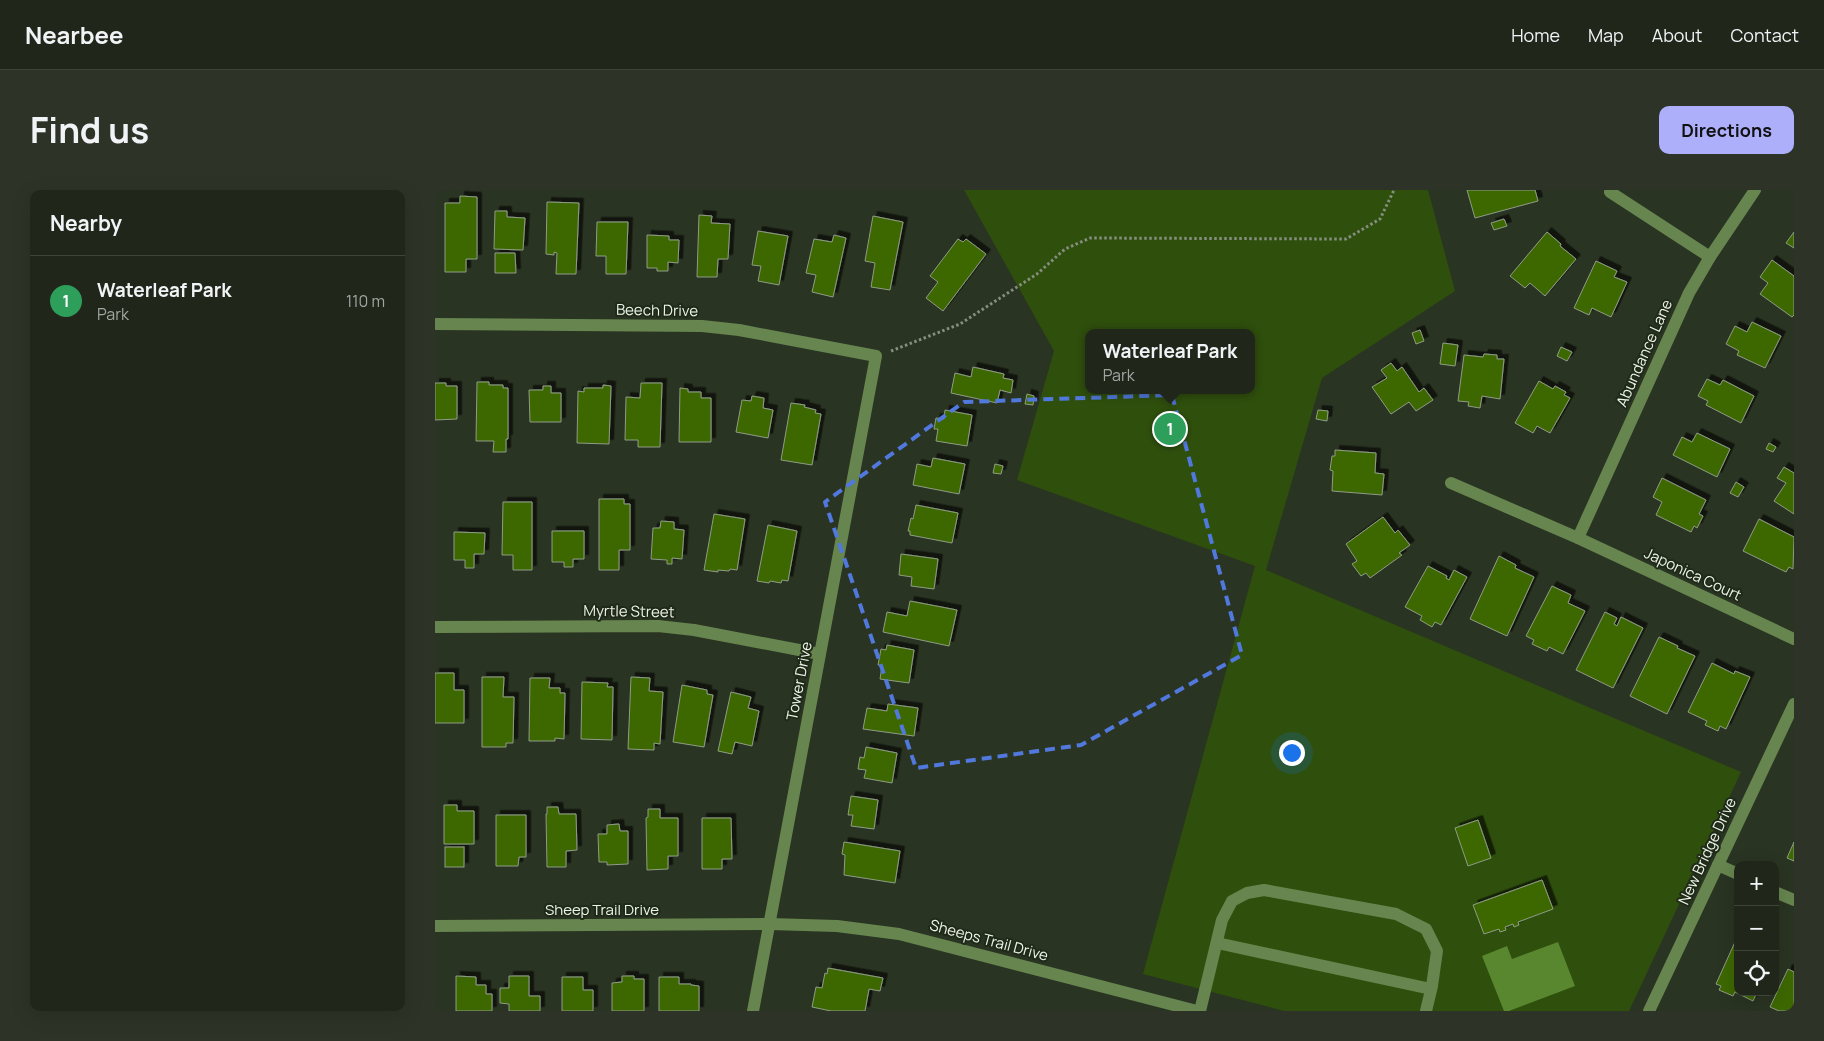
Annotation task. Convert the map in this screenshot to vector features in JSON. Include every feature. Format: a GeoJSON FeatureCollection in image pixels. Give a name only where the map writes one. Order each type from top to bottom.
{"type":"FeatureCollection","features":[{"type":"Feature","properties":{"kind":"street","name":"Abundance Lane"},"geometry":{"type":"LineString","coordinates":[[1578,538],[1689,294],[1710,257],[1755,190]]}},
{"type":"Feature","properties":{"kind":"street"},"geometry":{"type":"LineString","coordinates":[[1610,192],[1710,257]]}},
{"type":"Feature","properties":{"kind":"street","name":"Beech Drive"},"geometry":{"type":"LineString","coordinates":[[435,324],[702,326],[739,330],[876,356]]}},
{"type":"Feature","properties":{"kind":"street","name":"Tower Drive"},"geometry":{"type":"LineString","coordinates":[[753,1011],[876,356]]}},
{"type":"Feature","properties":{"kind":"street","name":"Japonica Court"},"geometry":{"type":"LineString","coordinates":[[1451,483],[1578,538],[1794,639]]}},
{"type":"Feature","properties":{"kind":"street","name":"Myrtle Street"},"geometry":{"type":"LineString","coordinates":[[435,627],[657,626],[694,630],[820,654]]}},
{"type":"Feature","properties":{"kind":"street","name":"New Bridge Drive"},"geometry":{"type":"LineString","coordinates":[[1649,1011],[1794,704]]}},
{"type":"Feature","properties":{"kind":"street"},"geometry":{"type":"LineString","coordinates":[[1718,865],[1734,872]]}},
{"type":"Feature","properties":{"kind":"street"},"geometry":{"type":"LineString","coordinates":[[1199,1011],[1222,920],[1233,901],[1247,893],[1264,890],[1396,914],[1426,929],[1437,951],[1426,1011]]}},
{"type":"Feature","properties":{"kind":"street"},"geometry":{"type":"LineString","coordinates":[[1779,894],[1794,900]]}},
{"type":"Feature","properties":{"kind":"street","name":"Sheep Trail Drive"},"geometry":{"type":"LineString","coordinates":[[435,926],[770,924]]}},
{"type":"Feature","properties":{"kind":"street","name":"Sheeps Trail Drive"},"geometry":{"type":"LineString","coordinates":[[770,924],[837,926],[899,934],[1199,1011]]}},
{"type":"Feature","properties":{"kind":"street"},"geometry":{"type":"LineString","coordinates":[[1217,944],[1431,990]]}},
{"type":"Feature","properties":{"kind":"path"},"geometry":{"type":"LineString","coordinates":[[876,356],[961,324],[1037,274],[1065,249],[1090,238],[1347,239],[1380,219],[1394,190]]}},
{"type":"Feature","properties":{"kind":"highlighted area"},"geometry":{"type":"Polygon","coordinates":[[[1172,395],[1242,655],[1081,745],[916,768],[825,502],[964,402],[1172,395]]]}},
{"type":"Feature","properties":{"kind":"shaded area"},"geometry":{"type":"Polygon","coordinates":[[[964,190],[1428,190],[1455,291],[1322,378],[1266,570],[1741,772],[1629,1011],[1284,1011],[1143,974],[1255,566],[1017,480],[1054,351],[964,190]]]}},
{"type":"Feature","properties":{"kind":"shaded area"},"geometry":{"type":"Polygon","coordinates":[[[1558,942],[1575,986],[1509,1011],[1504,1011],[1482,956],[1507,946],[1512,959],[1558,942]]]}},
{"type":"Feature","properties":{"kind":"building"},"geometry":{"type":"Polygon","coordinates":[[[1467,190],[1535,190],[1538,201],[1475,218],[1467,190]]]}},
{"type":"Feature","properties":{"kind":"building"},"geometry":{"type":"Polygon","coordinates":[[[460,196],[477,197],[477,259],[466,259],[466,272],[445,272],[445,203],[460,203],[460,196]]]}},
{"type":"Feature","properties":{"kind":"building"},"geometry":{"type":"Polygon","coordinates":[[[547,202],[579,203],[576,274],[556,274],[557,253],[554,252],[554,255],[546,254],[547,202]]]}},
{"type":"Feature","properties":{"kind":"building"},"geometry":{"type":"Polygon","coordinates":[[[495,211],[507,211],[507,217],[525,218],[523,250],[494,249],[495,211]]]}},
{"type":"Feature","properties":{"kind":"building"},"geometry":{"type":"Polygon","coordinates":[[[699,215],[712,216],[711,223],[730,224],[728,259],[718,259],[717,277],[697,277],[699,215]]]}},
{"type":"Feature","properties":{"kind":"building"},"geometry":{"type":"Polygon","coordinates":[[[873,216],[903,222],[890,290],[871,287],[875,263],[865,261],[873,216]]]}},
{"type":"Feature","properties":{"kind":"building"},"geometry":{"type":"Polygon","coordinates":[[[1504,219],[1507,226],[1494,230],[1491,223],[1504,219]]]}},
{"type":"Feature","properties":{"kind":"building"},"geometry":{"type":"Polygon","coordinates":[[[597,222],[628,222],[626,274],[606,274],[606,256],[596,256],[597,222]]]}},
{"type":"Feature","properties":{"kind":"building"},"geometry":{"type":"Polygon","coordinates":[[[758,231],[788,236],[779,285],[758,281],[761,266],[752,265],[758,231]]]}},
{"type":"Feature","properties":{"kind":"building"},"geometry":{"type":"Polygon","coordinates":[[[1547,232],[1576,259],[1545,296],[1530,283],[1525,288],[1510,276],[1547,232]]]}},
{"type":"Feature","properties":{"kind":"building"},"geometry":{"type":"Polygon","coordinates":[[[1794,232],[1794,248],[1786,243],[1794,232]]]}},
{"type":"Feature","properties":{"kind":"building"},"geometry":{"type":"Polygon","coordinates":[[[647,235],[669,236],[669,240],[679,240],[678,263],[668,262],[668,271],[657,271],[657,268],[647,268],[647,235]]]}},
{"type":"Feature","properties":{"kind":"building"},"geometry":{"type":"Polygon","coordinates":[[[834,235],[846,238],[833,297],[812,292],[816,275],[806,273],[814,239],[832,242],[834,235]]]}},
{"type":"Feature","properties":{"kind":"building"},"geometry":{"type":"Polygon","coordinates":[[[958,239],[963,242],[966,239],[986,254],[943,311],[926,298],[938,282],[930,276],[958,239]]]}},
{"type":"Feature","properties":{"kind":"building"},"geometry":{"type":"Polygon","coordinates":[[[495,253],[515,253],[516,273],[495,273],[495,253]]]}},
{"type":"Feature","properties":{"kind":"building"},"geometry":{"type":"Polygon","coordinates":[[[1772,260],[1794,276],[1794,315],[1792,317],[1760,294],[1768,283],[1760,277],[1772,260]]]}},
{"type":"Feature","properties":{"kind":"building"},"geometry":{"type":"Polygon","coordinates":[[[1596,261],[1617,271],[1614,277],[1627,282],[1611,317],[1592,308],[1589,315],[1574,308],[1596,261]]]}},
{"type":"Feature","properties":{"kind":"building"},"geometry":{"type":"Polygon","coordinates":[[[1752,322],[1781,336],[1765,368],[1737,355],[1739,351],[1726,344],[1735,326],[1747,332],[1752,322]]]}},
{"type":"Feature","properties":{"kind":"building"},"geometry":{"type":"Polygon","coordinates":[[[1420,330],[1424,341],[1416,344],[1412,333],[1420,330]]]}},
{"type":"Feature","properties":{"kind":"building"},"geometry":{"type":"Polygon","coordinates":[[[1443,343],[1458,345],[1455,366],[1440,364],[1443,343]]]}},
{"type":"Feature","properties":{"kind":"building"},"geometry":{"type":"Polygon","coordinates":[[[1561,347],[1572,352],[1567,361],[1557,356],[1561,347]]]}},
{"type":"Feature","properties":{"kind":"building"},"geometry":{"type":"Polygon","coordinates":[[[1484,354],[1497,355],[1497,359],[1504,359],[1500,399],[1482,396],[1480,408],[1468,406],[1469,402],[1458,401],[1464,355],[1483,357],[1484,354]]]}},
{"type":"Feature","properties":{"kind":"building"},"geometry":{"type":"Polygon","coordinates":[[[1391,363],[1397,371],[1402,367],[1419,392],[1424,388],[1433,400],[1416,411],[1409,402],[1391,414],[1372,387],[1387,378],[1381,370],[1391,363]]]}},
{"type":"Feature","properties":{"kind":"building"},"geometry":{"type":"Polygon","coordinates":[[[973,367],[1004,374],[1003,378],[1013,380],[1011,393],[1000,390],[997,403],[951,393],[955,373],[971,377],[973,367]]]}},
{"type":"Feature","properties":{"kind":"building"},"geometry":{"type":"Polygon","coordinates":[[[1707,379],[1720,385],[1723,380],[1754,396],[1741,423],[1706,405],[1708,401],[1698,396],[1707,379]]]}},
{"type":"Feature","properties":{"kind":"building"},"geometry":{"type":"Polygon","coordinates":[[[1539,381],[1553,389],[1555,386],[1566,392],[1564,395],[1570,398],[1550,433],[1537,426],[1533,433],[1515,423],[1539,381]]]}},
{"type":"Feature","properties":{"kind":"building"},"geometry":{"type":"Polygon","coordinates":[[[477,382],[489,382],[489,385],[503,385],[503,388],[508,388],[508,439],[506,439],[506,452],[493,452],[494,441],[476,441],[477,382]]]}},
{"type":"Feature","properties":{"kind":"building"},"geometry":{"type":"Polygon","coordinates":[[[435,383],[457,386],[457,419],[435,420],[435,383]]]}},
{"type":"Feature","properties":{"kind":"building"},"geometry":{"type":"Polygon","coordinates":[[[641,383],[662,383],[660,447],[638,447],[638,440],[625,440],[626,397],[640,398],[641,383]]]}},
{"type":"Feature","properties":{"kind":"building"},"geometry":{"type":"Polygon","coordinates":[[[603,385],[611,386],[609,444],[577,443],[578,391],[584,392],[584,388],[603,388],[603,385]]]}},
{"type":"Feature","properties":{"kind":"building"},"geometry":{"type":"Polygon","coordinates":[[[543,386],[551,386],[551,393],[561,393],[561,422],[530,422],[529,390],[543,390],[543,386]]]}},
{"type":"Feature","properties":{"kind":"building"},"geometry":{"type":"Polygon","coordinates":[[[680,388],[688,389],[688,392],[701,392],[701,398],[711,398],[711,442],[679,442],[680,388]]]}},
{"type":"Feature","properties":{"kind":"building"},"geometry":{"type":"Polygon","coordinates":[[[1027,394],[1034,396],[1033,405],[1025,404],[1027,394]]]}},
{"type":"Feature","properties":{"kind":"building"},"geometry":{"type":"Polygon","coordinates":[[[752,396],[764,398],[763,408],[773,410],[768,438],[736,432],[742,400],[751,401],[752,396]]]}},
{"type":"Feature","properties":{"kind":"building"},"geometry":{"type":"Polygon","coordinates":[[[791,403],[805,405],[804,407],[816,410],[815,413],[821,414],[812,465],[781,460],[791,403]]]}},
{"type":"Feature","properties":{"kind":"building"},"geometry":{"type":"Polygon","coordinates":[[[945,410],[972,415],[967,446],[936,441],[938,429],[934,429],[936,418],[944,419],[945,410]]]}},
{"type":"Feature","properties":{"kind":"building"},"geometry":{"type":"Polygon","coordinates":[[[1318,410],[1328,411],[1327,421],[1316,419],[1318,410]]]}},
{"type":"Feature","properties":{"kind":"building"},"geometry":{"type":"Polygon","coordinates":[[[1697,433],[1730,449],[1717,477],[1673,455],[1682,437],[1692,442],[1697,433]]]}},
{"type":"Feature","properties":{"kind":"building"},"geometry":{"type":"Polygon","coordinates":[[[1769,443],[1776,447],[1773,452],[1766,449],[1769,443]]]}},
{"type":"Feature","properties":{"kind":"building"},"geometry":{"type":"Polygon","coordinates":[[[1335,450],[1376,453],[1375,473],[1384,474],[1382,495],[1332,491],[1333,471],[1330,470],[1335,450]]]}},
{"type":"Feature","properties":{"kind":"building"},"geometry":{"type":"Polygon","coordinates":[[[933,458],[965,464],[959,494],[913,485],[917,464],[931,467],[933,458]]]}},
{"type":"Feature","properties":{"kind":"building"},"geometry":{"type":"Polygon","coordinates":[[[995,464],[1003,466],[1001,474],[993,473],[995,464]]]}},
{"type":"Feature","properties":{"kind":"building"},"geometry":{"type":"Polygon","coordinates":[[[1784,467],[1794,473],[1794,514],[1774,501],[1786,483],[1777,478],[1784,467]]]}},
{"type":"Feature","properties":{"kind":"building"},"geometry":{"type":"Polygon","coordinates":[[[1662,478],[1706,500],[1699,514],[1703,516],[1697,528],[1694,526],[1691,532],[1656,515],[1662,502],[1653,497],[1662,478]]]}},
{"type":"Feature","properties":{"kind":"building"},"geometry":{"type":"Polygon","coordinates":[[[1736,482],[1744,487],[1738,497],[1730,493],[1736,482]]]}},
{"type":"Feature","properties":{"kind":"building"},"geometry":{"type":"Polygon","coordinates":[[[599,499],[624,499],[624,504],[630,504],[630,550],[619,550],[619,570],[599,570],[599,499]]]}},
{"type":"Feature","properties":{"kind":"building"},"geometry":{"type":"Polygon","coordinates":[[[503,502],[532,502],[532,570],[513,570],[513,555],[502,555],[503,502]]]}},
{"type":"Feature","properties":{"kind":"building"},"geometry":{"type":"Polygon","coordinates":[[[916,505],[958,513],[952,543],[910,535],[910,531],[908,531],[916,505]]]}},
{"type":"Feature","properties":{"kind":"building"},"geometry":{"type":"Polygon","coordinates":[[[714,514],[745,519],[737,570],[718,570],[718,572],[704,570],[714,514]]]}},
{"type":"Feature","properties":{"kind":"building"},"geometry":{"type":"Polygon","coordinates":[[[1383,517],[1395,533],[1398,530],[1410,545],[1399,553],[1402,555],[1370,578],[1366,573],[1361,576],[1352,564],[1357,561],[1346,544],[1383,517]]]}},
{"type":"Feature","properties":{"kind":"building"},"geometry":{"type":"Polygon","coordinates":[[[1759,519],[1794,537],[1793,569],[1789,567],[1786,572],[1743,551],[1759,519]]]}},
{"type":"Feature","properties":{"kind":"building"},"geometry":{"type":"Polygon","coordinates":[[[661,521],[674,522],[674,529],[684,530],[682,559],[672,558],[672,564],[667,564],[667,560],[651,559],[653,528],[660,528],[661,521]]]}},
{"type":"Feature","properties":{"kind":"building"},"geometry":{"type":"Polygon","coordinates":[[[768,525],[797,531],[788,581],[782,580],[781,583],[770,581],[769,583],[757,581],[768,525]]]}},
{"type":"Feature","properties":{"kind":"building"},"geometry":{"type":"Polygon","coordinates":[[[552,531],[584,531],[584,559],[573,559],[573,567],[564,567],[564,562],[552,562],[552,531]]]}},
{"type":"Feature","properties":{"kind":"building"},"geometry":{"type":"Polygon","coordinates":[[[454,532],[485,533],[484,554],[474,554],[474,568],[465,568],[465,560],[454,560],[454,532]]]}},
{"type":"Feature","properties":{"kind":"building"},"geometry":{"type":"Polygon","coordinates":[[[901,554],[938,559],[934,589],[911,586],[912,577],[899,575],[901,554]]]}},
{"type":"Feature","properties":{"kind":"building"},"geometry":{"type":"Polygon","coordinates":[[[1499,556],[1516,565],[1515,568],[1534,577],[1507,636],[1470,619],[1499,556]]]}},
{"type":"Feature","properties":{"kind":"building"},"geometry":{"type":"Polygon","coordinates":[[[1428,566],[1447,576],[1446,578],[1449,580],[1454,570],[1467,577],[1441,625],[1435,622],[1432,627],[1420,620],[1422,616],[1405,607],[1428,566]]]}},
{"type":"Feature","properties":{"kind":"building"},"geometry":{"type":"Polygon","coordinates":[[[1552,586],[1571,595],[1568,603],[1585,611],[1563,654],[1549,647],[1547,651],[1532,644],[1534,640],[1526,636],[1552,586]]]}},
{"type":"Feature","properties":{"kind":"building"},"geometry":{"type":"Polygon","coordinates":[[[910,601],[957,610],[949,646],[883,632],[887,612],[907,616],[910,601]]]}},
{"type":"Feature","properties":{"kind":"building"},"geometry":{"type":"Polygon","coordinates":[[[1605,612],[1617,618],[1614,624],[1617,626],[1621,617],[1643,628],[1613,688],[1576,670],[1605,612]]]}},
{"type":"Feature","properties":{"kind":"building"},"geometry":{"type":"Polygon","coordinates":[[[1659,637],[1695,656],[1667,714],[1630,696],[1659,637]]]}},
{"type":"Feature","properties":{"kind":"building"},"geometry":{"type":"Polygon","coordinates":[[[887,645],[914,650],[909,683],[880,679],[882,666],[878,665],[881,649],[886,650],[887,645]]]}},
{"type":"Feature","properties":{"kind":"building"},"geometry":{"type":"Polygon","coordinates":[[[1712,663],[1734,674],[1735,671],[1750,677],[1726,729],[1720,726],[1718,731],[1705,725],[1707,721],[1688,712],[1712,663]]]}},
{"type":"Feature","properties":{"kind":"building"},"geometry":{"type":"Polygon","coordinates":[[[435,673],[454,673],[454,690],[464,690],[464,723],[435,723],[435,673]]]}},
{"type":"Feature","properties":{"kind":"building"},"geometry":{"type":"Polygon","coordinates":[[[482,677],[504,677],[503,697],[514,697],[513,743],[506,743],[506,747],[482,747],[482,677]]]}},
{"type":"Feature","properties":{"kind":"building"},"geometry":{"type":"Polygon","coordinates":[[[631,677],[650,678],[649,691],[663,692],[660,744],[654,743],[654,750],[628,749],[631,677]]]}},
{"type":"Feature","properties":{"kind":"building"},"geometry":{"type":"Polygon","coordinates":[[[530,678],[550,678],[549,688],[560,688],[560,693],[565,693],[564,739],[555,738],[555,741],[529,741],[530,678]]]}},
{"type":"Feature","properties":{"kind":"building"},"geometry":{"type":"Polygon","coordinates":[[[582,682],[608,683],[607,687],[613,687],[612,740],[581,739],[582,682]]]}},
{"type":"Feature","properties":{"kind":"building"},"geometry":{"type":"Polygon","coordinates":[[[682,685],[707,690],[707,694],[713,695],[704,747],[673,742],[682,685]]]}},
{"type":"Feature","properties":{"kind":"building"},"geometry":{"type":"Polygon","coordinates":[[[731,692],[751,697],[748,708],[759,711],[752,746],[735,742],[732,754],[718,751],[731,692]]]}},
{"type":"Feature","properties":{"kind":"building"},"geometry":{"type":"Polygon","coordinates":[[[888,704],[918,708],[914,736],[863,729],[867,708],[887,711],[888,704]]]}},
{"type":"Feature","properties":{"kind":"building"},"geometry":{"type":"Polygon","coordinates":[[[866,747],[897,753],[892,783],[864,778],[866,770],[858,769],[860,757],[864,758],[866,747]]]}},
{"type":"Feature","properties":{"kind":"building"},"geometry":{"type":"Polygon","coordinates":[[[851,796],[878,800],[874,829],[851,826],[853,815],[848,815],[851,796]]]}},
{"type":"Feature","properties":{"kind":"building"},"geometry":{"type":"Polygon","coordinates":[[[444,805],[457,805],[457,811],[474,811],[474,844],[444,844],[444,805]]]}},
{"type":"Feature","properties":{"kind":"building"},"geometry":{"type":"Polygon","coordinates":[[[547,807],[558,807],[559,814],[576,814],[577,850],[566,851],[566,867],[547,867],[547,807]]]}},
{"type":"Feature","properties":{"kind":"building"},"geometry":{"type":"Polygon","coordinates":[[[648,809],[660,809],[660,818],[678,818],[678,856],[668,856],[668,869],[647,870],[646,818],[648,817],[648,809]]]}},
{"type":"Feature","properties":{"kind":"building"},"geometry":{"type":"Polygon","coordinates":[[[496,815],[526,815],[526,857],[519,857],[518,866],[496,866],[496,815]]]}},
{"type":"Feature","properties":{"kind":"building"},"geometry":{"type":"Polygon","coordinates":[[[702,818],[731,818],[732,859],[722,859],[722,869],[702,869],[702,818]]]}},
{"type":"Feature","properties":{"kind":"building"},"geometry":{"type":"Polygon","coordinates":[[[1478,820],[1491,858],[1468,866],[1455,828],[1478,820]]]}},
{"type":"Feature","properties":{"kind":"building"},"geometry":{"type":"Polygon","coordinates":[[[619,824],[620,831],[628,831],[628,864],[607,865],[607,862],[599,862],[598,834],[607,834],[607,825],[619,824]]]}},
{"type":"Feature","properties":{"kind":"building"},"geometry":{"type":"Polygon","coordinates":[[[844,842],[900,851],[895,883],[844,875],[845,855],[842,854],[844,842]]]}},
{"type":"Feature","properties":{"kind":"building"},"geometry":{"type":"Polygon","coordinates":[[[1794,842],[1794,861],[1787,858],[1794,842]]]}},
{"type":"Feature","properties":{"kind":"building"},"geometry":{"type":"Polygon","coordinates":[[[445,847],[464,847],[464,867],[445,867],[445,847]]]}},
{"type":"Feature","properties":{"kind":"building"},"geometry":{"type":"Polygon","coordinates":[[[1542,880],[1553,909],[1518,922],[1519,925],[1514,927],[1513,924],[1505,927],[1506,930],[1500,932],[1499,929],[1484,934],[1473,905],[1542,880]]]}},
{"type":"Feature","properties":{"kind":"building"},"geometry":{"type":"Polygon","coordinates":[[[1734,944],[1733,996],[1719,990],[1721,986],[1716,984],[1734,944]]]}},
{"type":"Feature","properties":{"kind":"building"},"geometry":{"type":"Polygon","coordinates":[[[828,968],[883,978],[880,991],[869,989],[865,1011],[831,1011],[812,1007],[816,987],[822,988],[828,968]]]}},
{"type":"Feature","properties":{"kind":"building"},"geometry":{"type":"Polygon","coordinates":[[[1788,969],[1794,972],[1794,1011],[1779,1011],[1770,1007],[1775,996],[1779,996],[1779,988],[1788,969]]]}},
{"type":"Feature","properties":{"kind":"building"},"geometry":{"type":"Polygon","coordinates":[[[456,976],[476,977],[476,985],[486,985],[486,994],[492,994],[492,1011],[456,1011],[456,976]]]}},
{"type":"Feature","properties":{"kind":"building"},"geometry":{"type":"Polygon","coordinates":[[[509,976],[529,976],[529,996],[540,996],[540,1011],[509,1011],[509,1004],[500,1003],[500,988],[509,988],[509,976]]]}},
{"type":"Feature","properties":{"kind":"building"},"geometry":{"type":"Polygon","coordinates":[[[622,976],[634,976],[634,979],[644,979],[644,1011],[612,1011],[612,983],[622,982],[622,976]]]}},
{"type":"Feature","properties":{"kind":"building"},"geometry":{"type":"Polygon","coordinates":[[[562,977],[583,977],[583,990],[593,990],[593,1011],[562,1011],[562,977]]]}},
{"type":"Feature","properties":{"kind":"building"},"geometry":{"type":"Polygon","coordinates":[[[659,977],[679,977],[679,984],[699,986],[699,1011],[659,1011],[659,977]]]}},
{"type":"Feature","properties":{"kind":"building"},"geometry":{"type":"Polygon","coordinates":[[[1743,996],[1755,996],[1753,1001],[1743,996]]]}},
{"type":"Feature","properties":{"kind":"place","name":"Waterleaf Park"},"geometry":{"type":"Point","coordinates":[1170,429]}}]}
